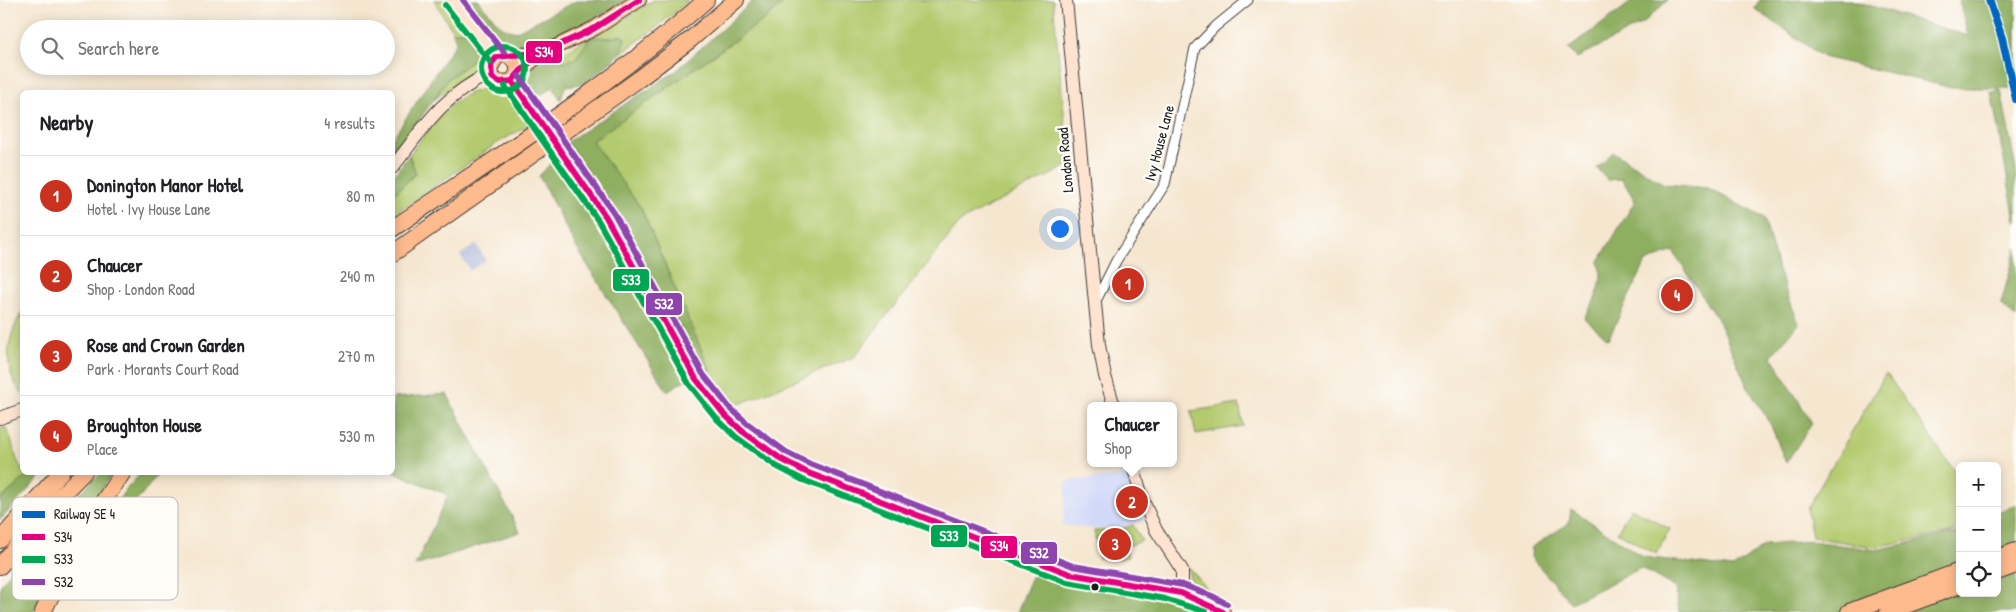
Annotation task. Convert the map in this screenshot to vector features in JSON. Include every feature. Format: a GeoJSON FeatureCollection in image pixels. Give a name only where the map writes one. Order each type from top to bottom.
{"type":"FeatureCollection","features":[{"type":"Feature","properties":{"kind":"highway"},"geometry":{"type":"LineString","coordinates":[[395,227],[593,90],[660,39],[706,0]]}},
{"type":"Feature","properties":{"kind":"highway"},"geometry":{"type":"LineString","coordinates":[[395,252],[639,80],[690,40],[736,0]]}},
{"type":"Feature","properties":{"kind":"highway"},"geometry":{"type":"LineString","coordinates":[[39,497],[58,475]]}},
{"type":"Feature","properties":{"kind":"highway"},"geometry":{"type":"LineString","coordinates":[[60,497],[81,475]]}},
{"type":"Feature","properties":{"kind":"highway"},"geometry":{"type":"LineString","coordinates":[[106,497],[121,475]]}},
{"type":"Feature","properties":{"kind":"highway"},"geometry":{"type":"LineString","coordinates":[[0,540],[12,527]]}},
{"type":"Feature","properties":{"kind":"highway"},"geometry":{"type":"LineString","coordinates":[[0,566],[12,551]]}},
{"type":"Feature","properties":{"kind":"highway"},"geometry":{"type":"LineString","coordinates":[[2001,557],[2016,551]]}},
{"type":"Feature","properties":{"kind":"highway"},"geometry":{"type":"LineString","coordinates":[[2001,571],[2016,565]]}},
{"type":"Feature","properties":{"kind":"highway"},"geometry":{"type":"LineString","coordinates":[[1849,612],[1956,573]]}},
{"type":"Feature","properties":{"kind":"highway"},"geometry":{"type":"LineString","coordinates":[[1888,612],[1956,586]]}},
{"type":"Feature","properties":{"kind":"highway"},"geometry":{"type":"LineString","coordinates":[[43,612],[49,600]]}},
{"type":"Feature","properties":{"kind":"main road"},"geometry":{"type":"LineString","coordinates":[[541,54],[522,57],[502,57],[491,64],[490,73],[499,82],[515,77],[541,54],[595,28],[639,0]]}},
{"type":"Feature","properties":{"kind":"main road"},"geometry":{"type":"LineString","coordinates":[[502,57],[515,61],[515,77],[531,106],[606,217],[696,379],[723,413],[760,445],[806,472],[1070,574],[1106,582],[1182,592],[1223,612]]}},
{"type":"Feature","properties":{"kind":"street"},"geometry":{"type":"LineString","coordinates":[[452,0],[502,57]]}},
{"type":"Feature","properties":{"kind":"street","name":"London Road"},"geometry":{"type":"LineString","coordinates":[[1066,0],[1102,361],[1113,402]]}},
{"type":"Feature","properties":{"kind":"street","name":"Ivy House Lane"},"geometry":{"type":"LineString","coordinates":[[1095,299],[1098,297],[1116,261],[1165,184],[1195,48],[1216,26],[1248,0]]}},
{"type":"Feature","properties":{"kind":"street"},"geometry":{"type":"LineString","coordinates":[[395,164],[421,127],[443,103],[465,87],[490,73]]}},
{"type":"Feature","properties":{"kind":"street"},"geometry":{"type":"LineString","coordinates":[[0,418],[20,411]]}},
{"type":"Feature","properties":{"kind":"street"},"geometry":{"type":"LineString","coordinates":[[1133,467],[1144,503],[1154,524],[1182,570],[1182,592]]}},
{"type":"Feature","properties":{"kind":"shaded area"},"geometry":{"type":"Polygon","coordinates":[[[476,244],[486,260],[470,271],[460,255],[476,244]]]}},
{"type":"Feature","properties":{"kind":"shaded area"},"geometry":{"type":"Polygon","coordinates":[[[1130,475],[1145,520],[1118,528],[1095,529],[1063,525],[1067,481],[1130,475]]]}},
{"type":"Feature","properties":{"kind":"green space"},"geometry":{"type":"Polygon","coordinates":[[[434,0],[446,0],[469,30],[453,32],[434,0]]]}},
{"type":"Feature","properties":{"kind":"green space"},"geometry":{"type":"Polygon","coordinates":[[[461,0],[478,0],[500,26],[515,32],[578,0],[627,0],[560,38],[522,50],[501,45],[488,37],[461,0]]]}},
{"type":"Feature","properties":{"kind":"green space"},"geometry":{"type":"Polygon","coordinates":[[[653,0],[689,0],[656,28],[620,54],[624,46],[608,38],[596,37],[591,38],[575,59],[559,62],[551,58],[615,25],[653,0]]]}},
{"type":"Feature","properties":{"kind":"green space"},"geometry":{"type":"Polygon","coordinates":[[[754,0],[787,0],[769,16],[592,141],[641,208],[710,370],[702,374],[616,212],[567,142],[676,71],[754,0]]]}},
{"type":"Feature","properties":{"kind":"green space"},"geometry":{"type":"Polygon","coordinates":[[[787,0],[1053,0],[1069,165],[961,221],[854,357],[739,404],[716,385],[641,208],[591,141],[769,16],[787,0]]]}},
{"type":"Feature","properties":{"kind":"green space"},"geometry":{"type":"Polygon","coordinates":[[[1634,0],[1668,0],[1643,23],[1577,58],[1568,49],[1634,0]]]}},
{"type":"Feature","properties":{"kind":"green space"},"geometry":{"type":"Polygon","coordinates":[[[1760,0],[1852,0],[1968,36],[1959,0],[2016,0],[2016,88],[1952,88],[1823,57],[1754,8],[1760,0]]]}},
{"type":"Feature","properties":{"kind":"green space"},"geometry":{"type":"Polygon","coordinates":[[[469,30],[480,48],[477,57],[448,79],[395,154],[395,135],[456,42],[453,32],[469,30]]]}},
{"type":"Feature","properties":{"kind":"green space"},"geometry":{"type":"Polygon","coordinates":[[[620,35],[625,38],[620,54],[583,84],[565,86],[561,100],[553,87],[542,94],[535,93],[531,96],[527,88],[525,76],[531,67],[551,58],[559,62],[575,59],[590,38],[620,35]]]}},
{"type":"Feature","properties":{"kind":"green space"},"geometry":{"type":"Polygon","coordinates":[[[480,48],[485,55],[483,68],[451,87],[434,100],[448,79],[477,57],[480,48]]]}},
{"type":"Feature","properties":{"kind":"green space"},"geometry":{"type":"Polygon","coordinates":[[[491,88],[505,94],[524,110],[533,123],[499,142],[395,214],[395,193],[416,173],[409,155],[444,112],[454,103],[477,90],[491,88]]]}},
{"type":"Feature","properties":{"kind":"green space"},"geometry":{"type":"Polygon","coordinates":[[[2001,90],[2016,170],[2016,224],[1991,92],[2001,90]]]}},
{"type":"Feature","properties":{"kind":"green space"},"geometry":{"type":"Polygon","coordinates":[[[1613,152],[1664,184],[1708,188],[1764,218],[1779,273],[1799,324],[1771,356],[1812,423],[1786,463],[1770,423],[1747,386],[1720,324],[1673,251],[1646,262],[1608,339],[1584,318],[1600,284],[1601,269],[1599,261],[1635,201],[1622,179],[1607,180],[1597,168],[1613,152]]]}},
{"type":"Feature","properties":{"kind":"green space"},"geometry":{"type":"Polygon","coordinates":[[[409,155],[416,173],[395,193],[395,174],[409,155]]]}},
{"type":"Feature","properties":{"kind":"green space"},"geometry":{"type":"Polygon","coordinates":[[[555,159],[602,228],[687,379],[667,391],[576,247],[539,176],[555,159]]]}},
{"type":"Feature","properties":{"kind":"green space"},"geometry":{"type":"Polygon","coordinates":[[[2016,248],[2016,318],[2001,304],[2016,248]]]}},
{"type":"Feature","properties":{"kind":"green space"},"geometry":{"type":"Polygon","coordinates":[[[20,316],[20,390],[11,374],[8,353],[20,316]]]}},
{"type":"Feature","properties":{"kind":"green space"},"geometry":{"type":"Polygon","coordinates":[[[1886,373],[1956,473],[1956,530],[1949,533],[1874,547],[1812,537],[1807,509],[1886,373]]]}},
{"type":"Feature","properties":{"kind":"green space"},"geometry":{"type":"Polygon","coordinates":[[[447,394],[520,532],[415,566],[448,495],[395,473],[395,398],[447,394]]]}},
{"type":"Feature","properties":{"kind":"green space"},"geometry":{"type":"Polygon","coordinates":[[[1239,404],[1243,426],[1196,434],[1191,411],[1239,404]]]}},
{"type":"Feature","properties":{"kind":"green space"},"geometry":{"type":"Polygon","coordinates":[[[5,427],[10,437],[20,466],[20,475],[28,475],[0,500],[0,429],[5,427]]]}},
{"type":"Feature","properties":{"kind":"green space"},"geometry":{"type":"Polygon","coordinates":[[[28,475],[34,475],[39,478],[21,497],[12,497],[12,507],[0,520],[0,500],[28,475]]]}},
{"type":"Feature","properties":{"kind":"green space"},"geometry":{"type":"Polygon","coordinates":[[[111,475],[97,497],[77,497],[96,477],[111,475]]]}},
{"type":"Feature","properties":{"kind":"green space"},"geometry":{"type":"Polygon","coordinates":[[[139,475],[157,475],[140,497],[121,497],[139,475]]]}},
{"type":"Feature","properties":{"kind":"green space"},"geometry":{"type":"Polygon","coordinates":[[[2016,504],[2016,612],[1679,612],[1676,588],[1641,568],[1571,603],[1531,557],[1532,547],[1569,523],[1571,509],[1643,557],[1733,568],[1765,545],[1811,541],[1876,550],[1956,533],[1956,597],[2001,597],[2001,512],[2016,504]]]}},
{"type":"Feature","properties":{"kind":"green space"},"geometry":{"type":"Polygon","coordinates":[[[1631,508],[1670,529],[1656,554],[1617,532],[1631,508]]]}},
{"type":"Feature","properties":{"kind":"green space"},"geometry":{"type":"Polygon","coordinates":[[[1133,525],[1142,541],[1125,547],[1128,557],[1112,560],[1111,557],[1099,558],[1094,531],[1116,531],[1133,525]]]}},
{"type":"Feature","properties":{"kind":"green space"},"geometry":{"type":"Polygon","coordinates":[[[1187,566],[1216,598],[1215,601],[1195,588],[1187,566]]]}},
{"type":"Feature","properties":{"kind":"green space"},"geometry":{"type":"Polygon","coordinates":[[[12,570],[12,600],[39,600],[34,612],[0,612],[0,586],[12,570]]]}},
{"type":"Feature","properties":{"kind":"green space"},"geometry":{"type":"Polygon","coordinates":[[[1033,574],[1096,588],[1158,594],[1182,600],[1209,612],[1017,612],[1033,574]]]}},
{"type":"Feature","properties":{"kind":"transit line","name":"S32"},"geometry":{"type":"LineString","coordinates":[[463,0],[504,52]]}},
{"type":"Feature","properties":{"kind":"transit line","name":"S34"},"geometry":{"type":"LineString","coordinates":[[639,0],[590,31],[544,52],[595,28],[639,0]]}},
{"type":"Feature","properties":{"kind":"transit line"},"geometry":{"type":"LineString","coordinates":[[1989,0],[2002,38],[2016,99]]}},
{"type":"Feature","properties":{"kind":"transit line","name":"S33"},"geometry":{"type":"LineString","coordinates":[[445,5],[490,62]]}},
{"type":"Feature","properties":{"kind":"transit line","name":"S33"},"geometry":{"type":"LineString","coordinates":[[504,46],[517,50],[523,56],[527,69],[523,82],[517,88],[504,92],[491,88],[485,82],[481,69],[485,56],[491,50],[504,46]]}},
{"type":"Feature","properties":{"kind":"transit line","name":"S34"},"geometry":{"type":"LineString","coordinates":[[544,52],[523,68],[512,81],[499,82],[492,77],[491,64],[497,57],[544,52]]}},
{"type":"Feature","properties":{"kind":"transit line","name":"S32"},"geometry":{"type":"LineString","coordinates":[[519,76],[614,213],[703,374],[729,407],[748,424],[786,452],[810,464],[1073,566],[1183,585],[1227,604]]}},
{"type":"Feature","properties":{"kind":"transit line","name":"S34"},"geometry":{"type":"LineString","coordinates":[[512,81],[606,217],[696,379],[723,413],[742,431],[781,459],[806,472],[1070,574],[1181,593],[1223,612]]}},
{"type":"Feature","properties":{"kind":"transit line","name":"S33"},"geometry":{"type":"LineString","coordinates":[[505,86],[599,222],[689,384],[716,418],[736,437],[776,466],[803,480],[1067,582],[1165,599],[1206,612]]}},
{"type":"Feature","properties":{"kind":"place","name":"Donington Manor Hotel"},"geometry":{"type":"Point","coordinates":[1128,284]}},
{"type":"Feature","properties":{"kind":"place","name":"Broughton House"},"geometry":{"type":"Point","coordinates":[1677,295]}},
{"type":"Feature","properties":{"kind":"place","name":"Chaucer"},"geometry":{"type":"Point","coordinates":[1132,502]}},
{"type":"Feature","properties":{"kind":"place","name":"Rose and Crown Garden"},"geometry":{"type":"Point","coordinates":[1115,544]}}]}
